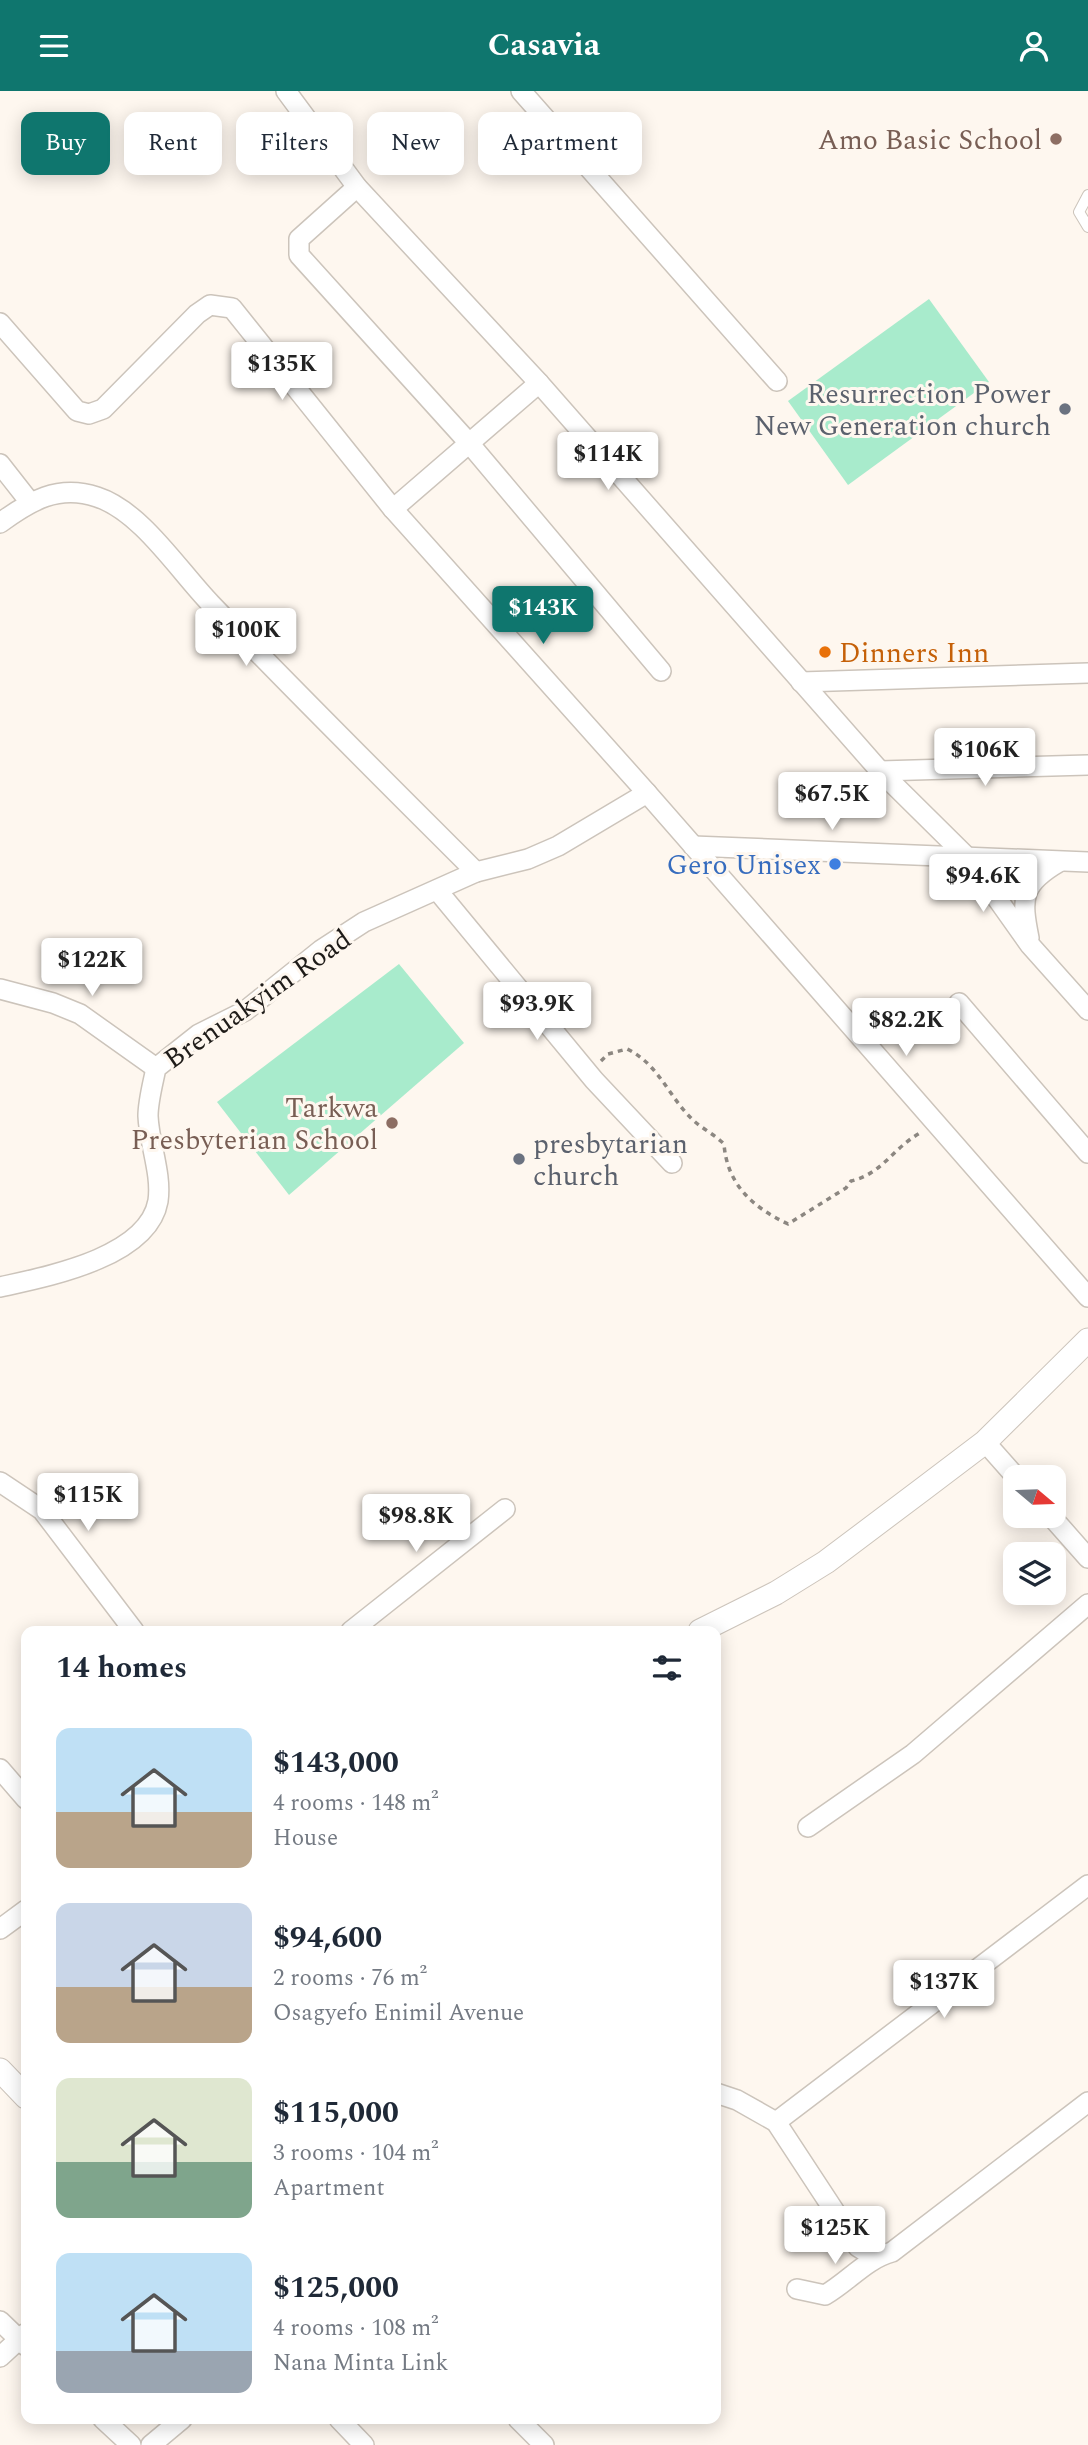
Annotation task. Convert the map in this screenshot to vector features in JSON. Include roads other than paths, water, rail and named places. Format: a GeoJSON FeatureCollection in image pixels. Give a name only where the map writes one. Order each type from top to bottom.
{"type":"FeatureCollection","features":[{"type":"Feature","properties":{"kind":"street"},"geometry":{"type":"LineString","coordinates":[[286,91],[358,187],[539,383],[880,771],[969,859],[1030,946],[1088,1010]]}},
{"type":"Feature","properties":{"kind":"street"},"geometry":{"type":"LineString","coordinates":[[521,91],[776,381]]}},
{"type":"Feature","properties":{"kind":"street"},"geometry":{"type":"LineString","coordinates":[[358,187],[299,239],[299,255],[469,443],[661,671]]}},
{"type":"Feature","properties":{"kind":"street"},"geometry":{"type":"LineString","coordinates":[[0,323],[77,411],[89,414],[103,408],[197,314],[210,305],[232,308],[393,509],[648,793],[1088,1297]]}},
{"type":"Feature","properties":{"kind":"street"},"geometry":{"type":"LineString","coordinates":[[393,509],[539,383]]}},
{"type":"Feature","properties":{"kind":"street"},"geometry":{"type":"LineString","coordinates":[[0,464],[29,501]]}},
{"type":"Feature","properties":{"kind":"street"},"geometry":{"type":"LineString","coordinates":[[0,523],[29,501],[74,492],[96,496],[133,518],[210,603],[475,872]]}},
{"type":"Feature","properties":{"kind":"street"},"geometry":{"type":"LineString","coordinates":[[801,682],[1088,673]]}},
{"type":"Feature","properties":{"kind":"street"},"geometry":{"type":"LineString","coordinates":[[880,771],[1088,765]]}},
{"type":"Feature","properties":{"kind":"street","name":"Brenuakyim Road"},"geometry":{"type":"LineString","coordinates":[[0,1287],[75,1270],[111,1254],[135,1236],[151,1218],[158,1193],[148,1114],[156,1068],[199,1034],[245,1011],[321,950],[355,928],[475,872],[528,859],[558,846],[648,793]]}},
{"type":"Feature","properties":{"kind":"street"},"geometry":{"type":"LineString","coordinates":[[693,846],[1088,862]]}},
{"type":"Feature","properties":{"kind":"street"},"geometry":{"type":"LineString","coordinates":[[1030,946],[1022,905],[1038,874],[1060,862]]}},
{"type":"Feature","properties":{"kind":"street"},"geometry":{"type":"LineString","coordinates":[[437,890],[577,1060],[672,1163]]}},
{"type":"Feature","properties":{"kind":"street"},"geometry":{"type":"LineString","coordinates":[[0,989],[53,1003],[80,1014],[156,1068]]}},
{"type":"Feature","properties":{"kind":"street"},"geometry":{"type":"LineString","coordinates":[[959,1003],[1088,1153]]}},
{"type":"Feature","properties":{"kind":"street"},"geometry":{"type":"LineString","coordinates":[[710,1626],[776,1593],[826,1562],[985,1442],[1088,1340]]}},
{"type":"Feature","properties":{"kind":"street"},"geometry":{"type":"LineString","coordinates":[[985,1442],[1005,1465]]}},
{"type":"Feature","properties":{"kind":"street"},"geometry":{"type":"LineString","coordinates":[[0,1482],[42,1510],[130,1626]]}},
{"type":"Feature","properties":{"kind":"street"},"geometry":{"type":"LineString","coordinates":[[357,1626],[505,1509]]}},
{"type":"Feature","properties":{"kind":"street"},"geometry":{"type":"LineString","coordinates":[[1061,1528],[1088,1558]]}},
{"type":"Feature","properties":{"kind":"street"},"geometry":{"type":"LineString","coordinates":[[808,1826],[913,1754],[1088,1604]]}},
{"type":"Feature","properties":{"kind":"street"},"geometry":{"type":"LineString","coordinates":[[0,1769],[21,1793]]}},
{"type":"Feature","properties":{"kind":"street"},"geometry":{"type":"LineString","coordinates":[[776,2122],[1088,1885]]}},
{"type":"Feature","properties":{"kind":"street"},"geometry":{"type":"LineString","coordinates":[[0,1929],[21,1914]]}},
{"type":"Feature","properties":{"kind":"street"},"geometry":{"type":"LineString","coordinates":[[0,2070],[21,2092]]}},
{"type":"Feature","properties":{"kind":"street"},"geometry":{"type":"LineString","coordinates":[[721,2095],[737,2100],[776,2122],[858,2247],[874,2257]]}},
{"type":"Feature","properties":{"kind":"street"},"geometry":{"type":"LineString","coordinates":[[797,2289],[825,2295],[846,2283],[874,2257],[892,2252],[1088,2102]]}},
{"type":"Feature","properties":{"kind":"street"},"geometry":{"type":"LineString","coordinates":[[0,2321],[21,2337]]}},
{"type":"Feature","properties":{"kind":"street"},"geometry":{"type":"LineString","coordinates":[[0,2357],[21,2341]]}},
{"type":"Feature","properties":{"kind":"street"},"geometry":{"type":"LineString","coordinates":[[108,2424],[131,2445]]}},
{"type":"Feature","properties":{"kind":"street"},"geometry":{"type":"LineString","coordinates":[[151,2445],[176,2424]]}},
{"type":"Feature","properties":{"kind":"street"},"geometry":{"type":"LineString","coordinates":[[344,2424],[364,2445]]}},
{"type":"Feature","properties":{"kind":"street"},"geometry":{"type":"LineString","coordinates":[[523,2424],[544,2445]]}},
{"type":"Feature","properties":{"kind":"lane"},"geometry":{"type":"LineString","coordinates":[[1088,195],[1079,212],[1088,227]]}},
{"type":"Feature","properties":{"kind":"place","name":"Amo Basic School"},"geometry":{"type":"Point","coordinates":[1056,139]}},
{"type":"Feature","properties":{"kind":"place","name":"Resurrection Power New Generation church"},"geometry":{"type":"Point","coordinates":[1065,409]}},
{"type":"Feature","properties":{"kind":"place","name":"Dinners Inn"},"geometry":{"type":"Point","coordinates":[825,652]}},
{"type":"Feature","properties":{"kind":"place","name":"Gero Unisex"},"geometry":{"type":"Point","coordinates":[835,864]}},
{"type":"Feature","properties":{"kind":"place","name":"Tarkwa Presbyterian School"},"geometry":{"type":"Point","coordinates":[392,1123]}},
{"type":"Feature","properties":{"kind":"place","name":"presbytarian church"},"geometry":{"type":"Point","coordinates":[519,1159]}}]}
